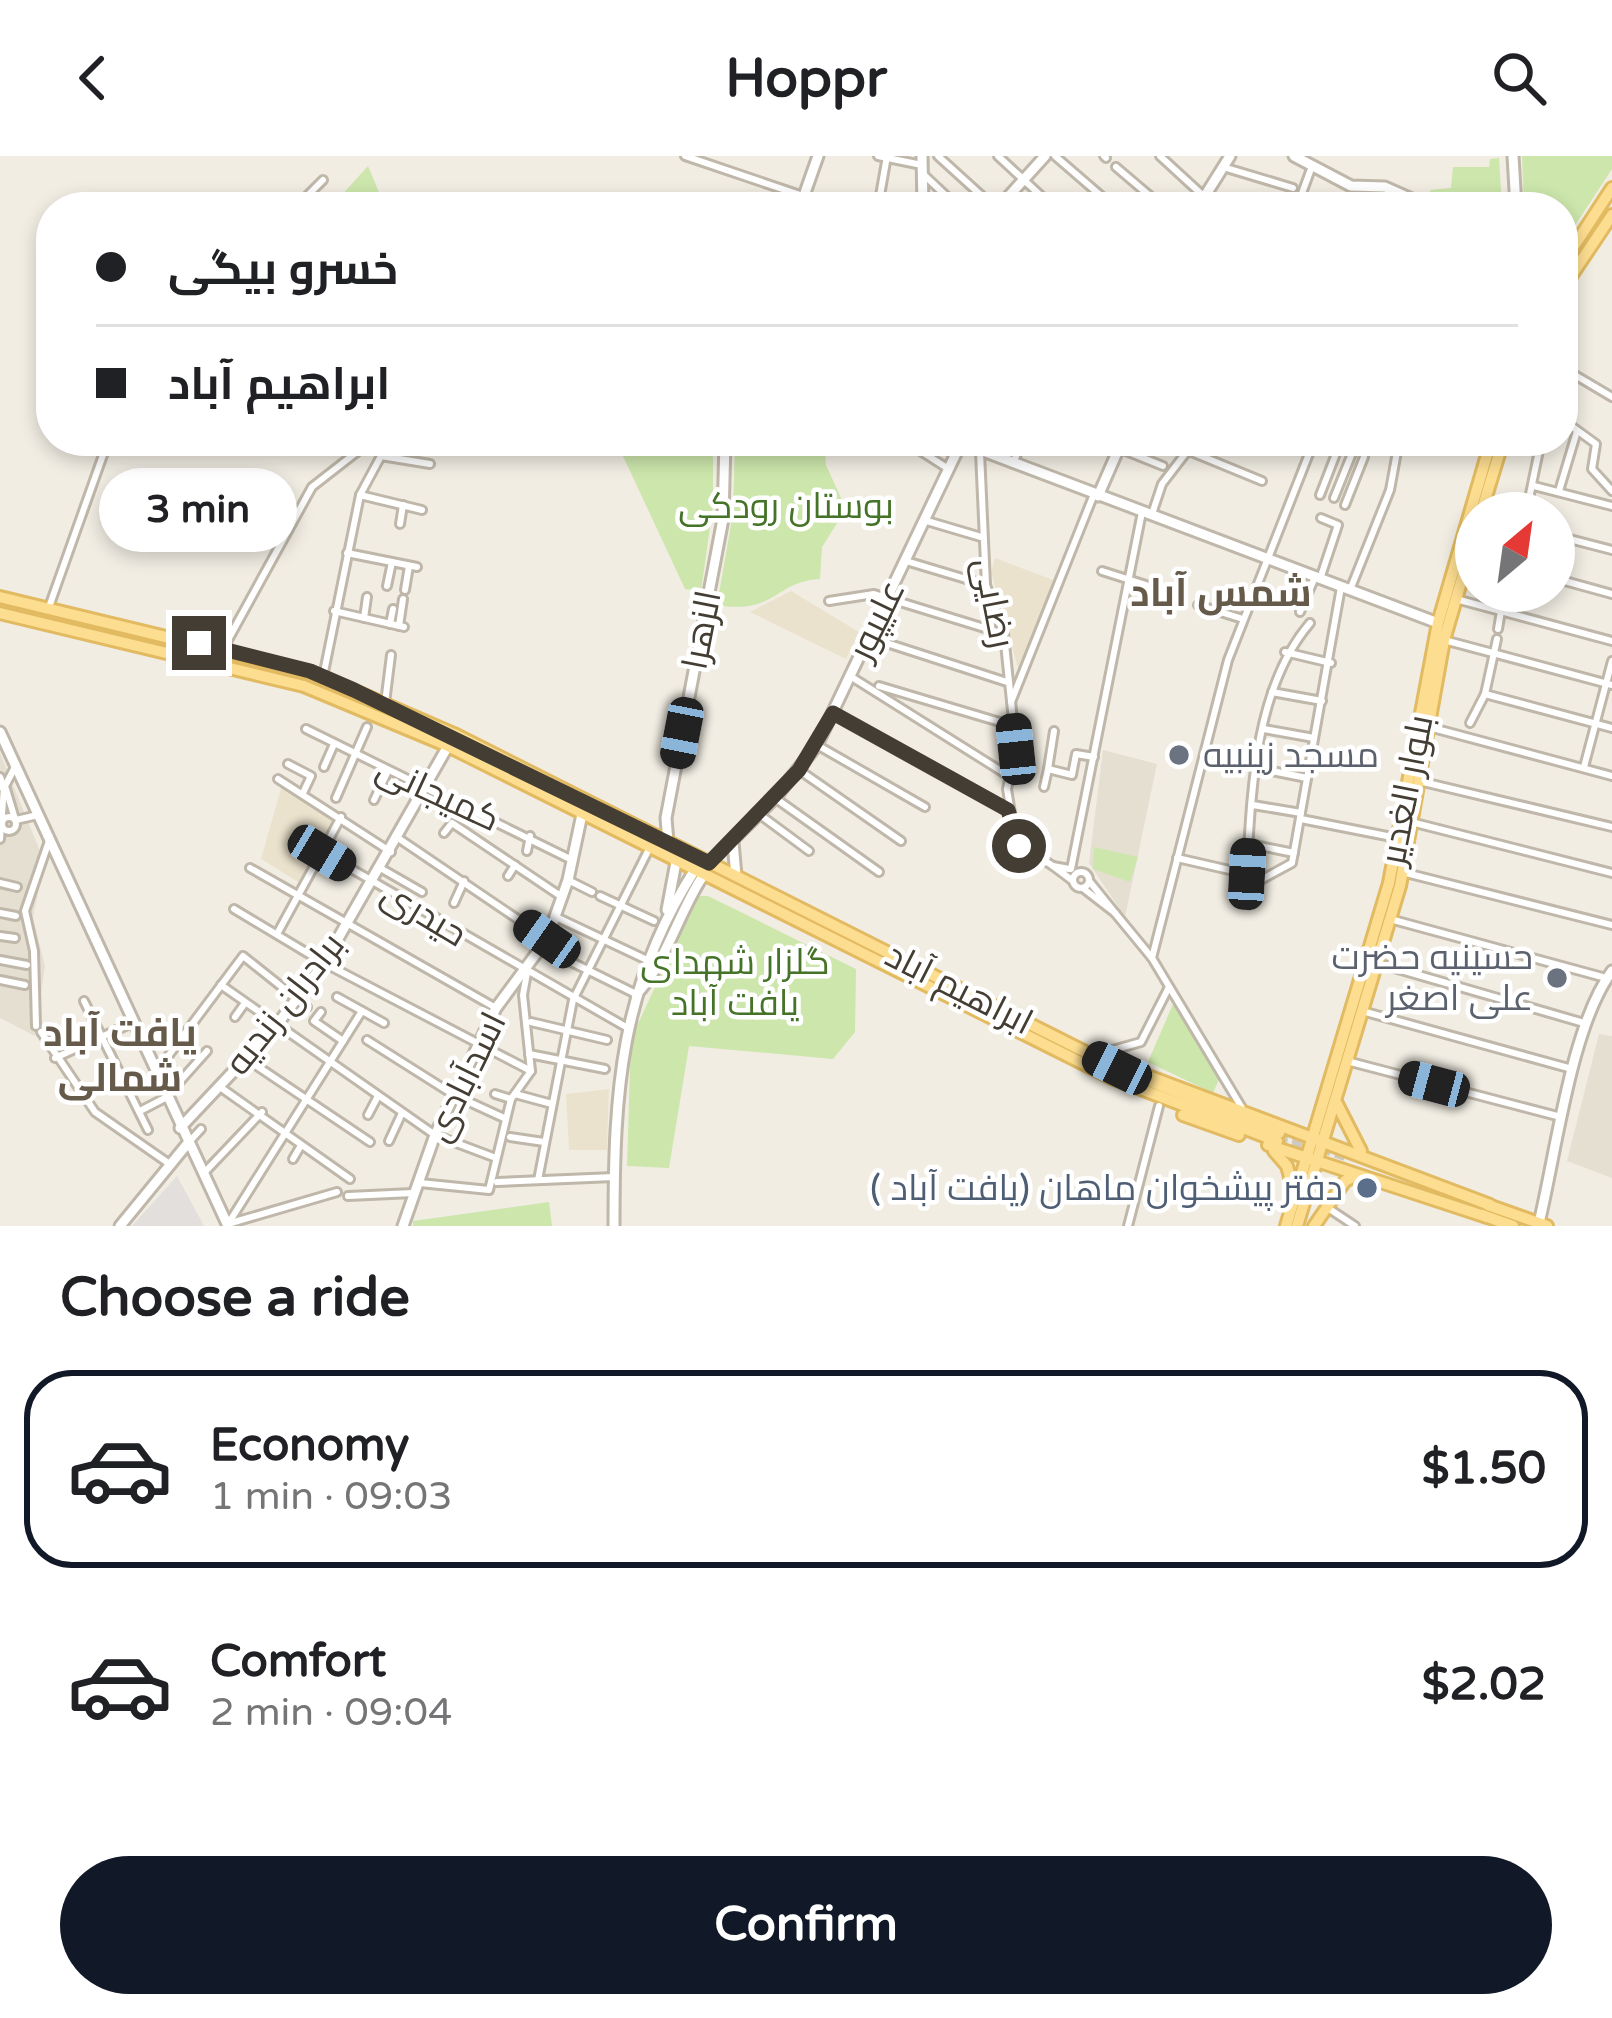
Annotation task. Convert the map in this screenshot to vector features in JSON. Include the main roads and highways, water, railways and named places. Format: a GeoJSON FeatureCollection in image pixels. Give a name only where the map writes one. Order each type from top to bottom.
{"type":"FeatureCollection","features":[{"type":"Feature","properties":{"kind":"main road"},"geometry":{"type":"LineString","coordinates":[[1578,240],[1612,188]]}},
{"type":"Feature","properties":{"kind":"main road"},"geometry":{"type":"LineString","coordinates":[[1578,265],[1612,214]]}},
{"type":"Feature","properties":{"kind":"main road","name":"بلوار الغدیر"},"geometry":{"type":"LineString","coordinates":[[1318,1161],[1390,883],[1438,623],[1487,456]]}},
{"type":"Feature","properties":{"kind":"main road"},"geometry":{"type":"LineString","coordinates":[[1487,492],[1498,456]]}},
{"type":"Feature","properties":{"kind":"main road","name":"ابراهیم آباد"},"geometry":{"type":"LineString","coordinates":[[0,597],[323,677],[585,800],[1086,1054],[1159,1106],[1274,1140]]}},
{"type":"Feature","properties":{"kind":"main road","name":"بلوار الغدیر"},"geometry":{"type":"LineString","coordinates":[[1334,1093],[1402,872],[1455,602]]}},
{"type":"Feature","properties":{"kind":"main road","name":"ابراهیم آباد"},"geometry":{"type":"LineString","coordinates":[[0,613],[304,686],[448,746],[850,950],[1114,1073],[1274,1140],[1289,1151],[1488,1211]]}},
{"type":"Feature","properties":{"kind":"main road"},"geometry":{"type":"LineString","coordinates":[[850,950],[856,937]]}},
{"type":"Feature","properties":{"kind":"main road","name":"ابراهیم آباد"},"geometry":{"type":"LineString","coordinates":[[1114,1073],[1243,1111],[1369,1157],[1488,1211]]}},
{"type":"Feature","properties":{"kind":"main road"},"geometry":{"type":"LineString","coordinates":[[1334,1093],[1349,1134],[1369,1157]]}},
{"type":"Feature","properties":{"kind":"main road"},"geometry":{"type":"LineString","coordinates":[[1289,1151],[1301,1142],[1294,1130]]}},
{"type":"Feature","properties":{"kind":"main road"},"geometry":{"type":"LineString","coordinates":[[1274,1140],[1295,1196]]}},
{"type":"Feature","properties":{"kind":"main road"},"geometry":{"type":"LineString","coordinates":[[1286,1226],[1295,1196],[1318,1161]]}},
{"type":"Feature","properties":{"kind":"main road"},"geometry":{"type":"LineString","coordinates":[[1297,1226],[1318,1161]]}},
{"type":"Feature","properties":{"kind":"main road"},"geometry":{"type":"LineString","coordinates":[[1349,1162],[1488,1211],[1543,1225]]}},
{"type":"Feature","properties":{"kind":"main road"},"geometry":{"type":"LineString","coordinates":[[1313,1226],[1348,1177],[1361,1175]]}},
{"type":"Feature","properties":{"kind":"main road"},"geometry":{"type":"LineString","coordinates":[[1488,1211],[1513,1226]]}},
{"type":"Feature","properties":{"kind":"tunnel"},"geometry":{"type":"LineString","coordinates":[[1279,1133],[1348,1157]]}},
{"type":"Feature","properties":{"kind":"tunnel"},"geometry":{"type":"LineString","coordinates":[[1277,1141],[1313,1154]]}},
{"type":"Feature","properties":{"kind":"place","name":"مسجد زینبیه"},"geometry":{"type":"Point","coordinates":[1179,755]}},
{"type":"Feature","properties":{"kind":"place","name":"حسینیه حضرت علی اصغر"},"geometry":{"type":"Point","coordinates":[1557,978]}},
{"type":"Feature","properties":{"kind":"place","name":"دفتر پیشخوان ماهان (یافت آباد )"},"geometry":{"type":"Point","coordinates":[1367,1188]}},
{"type":"Feature","properties":{"kind":"district","name":"شمس آباد"},"geometry":{"type":"Point","coordinates":[1221,593]}},
{"type":"Feature","properties":{"kind":"district","name":"یافت آباد شمالی"},"geometry":{"type":"Point","coordinates":[120,1056]}},
{"type":"Feature","properties":{"kind":"park label","name":"بوستان رودکی"},"geometry":{"type":"Point","coordinates":[786,506]}},
{"type":"Feature","properties":{"kind":"park label","name":"گلزار شهدای یافت آباد"},"geometry":{"type":"Point","coordinates":[735,982]}}]}
